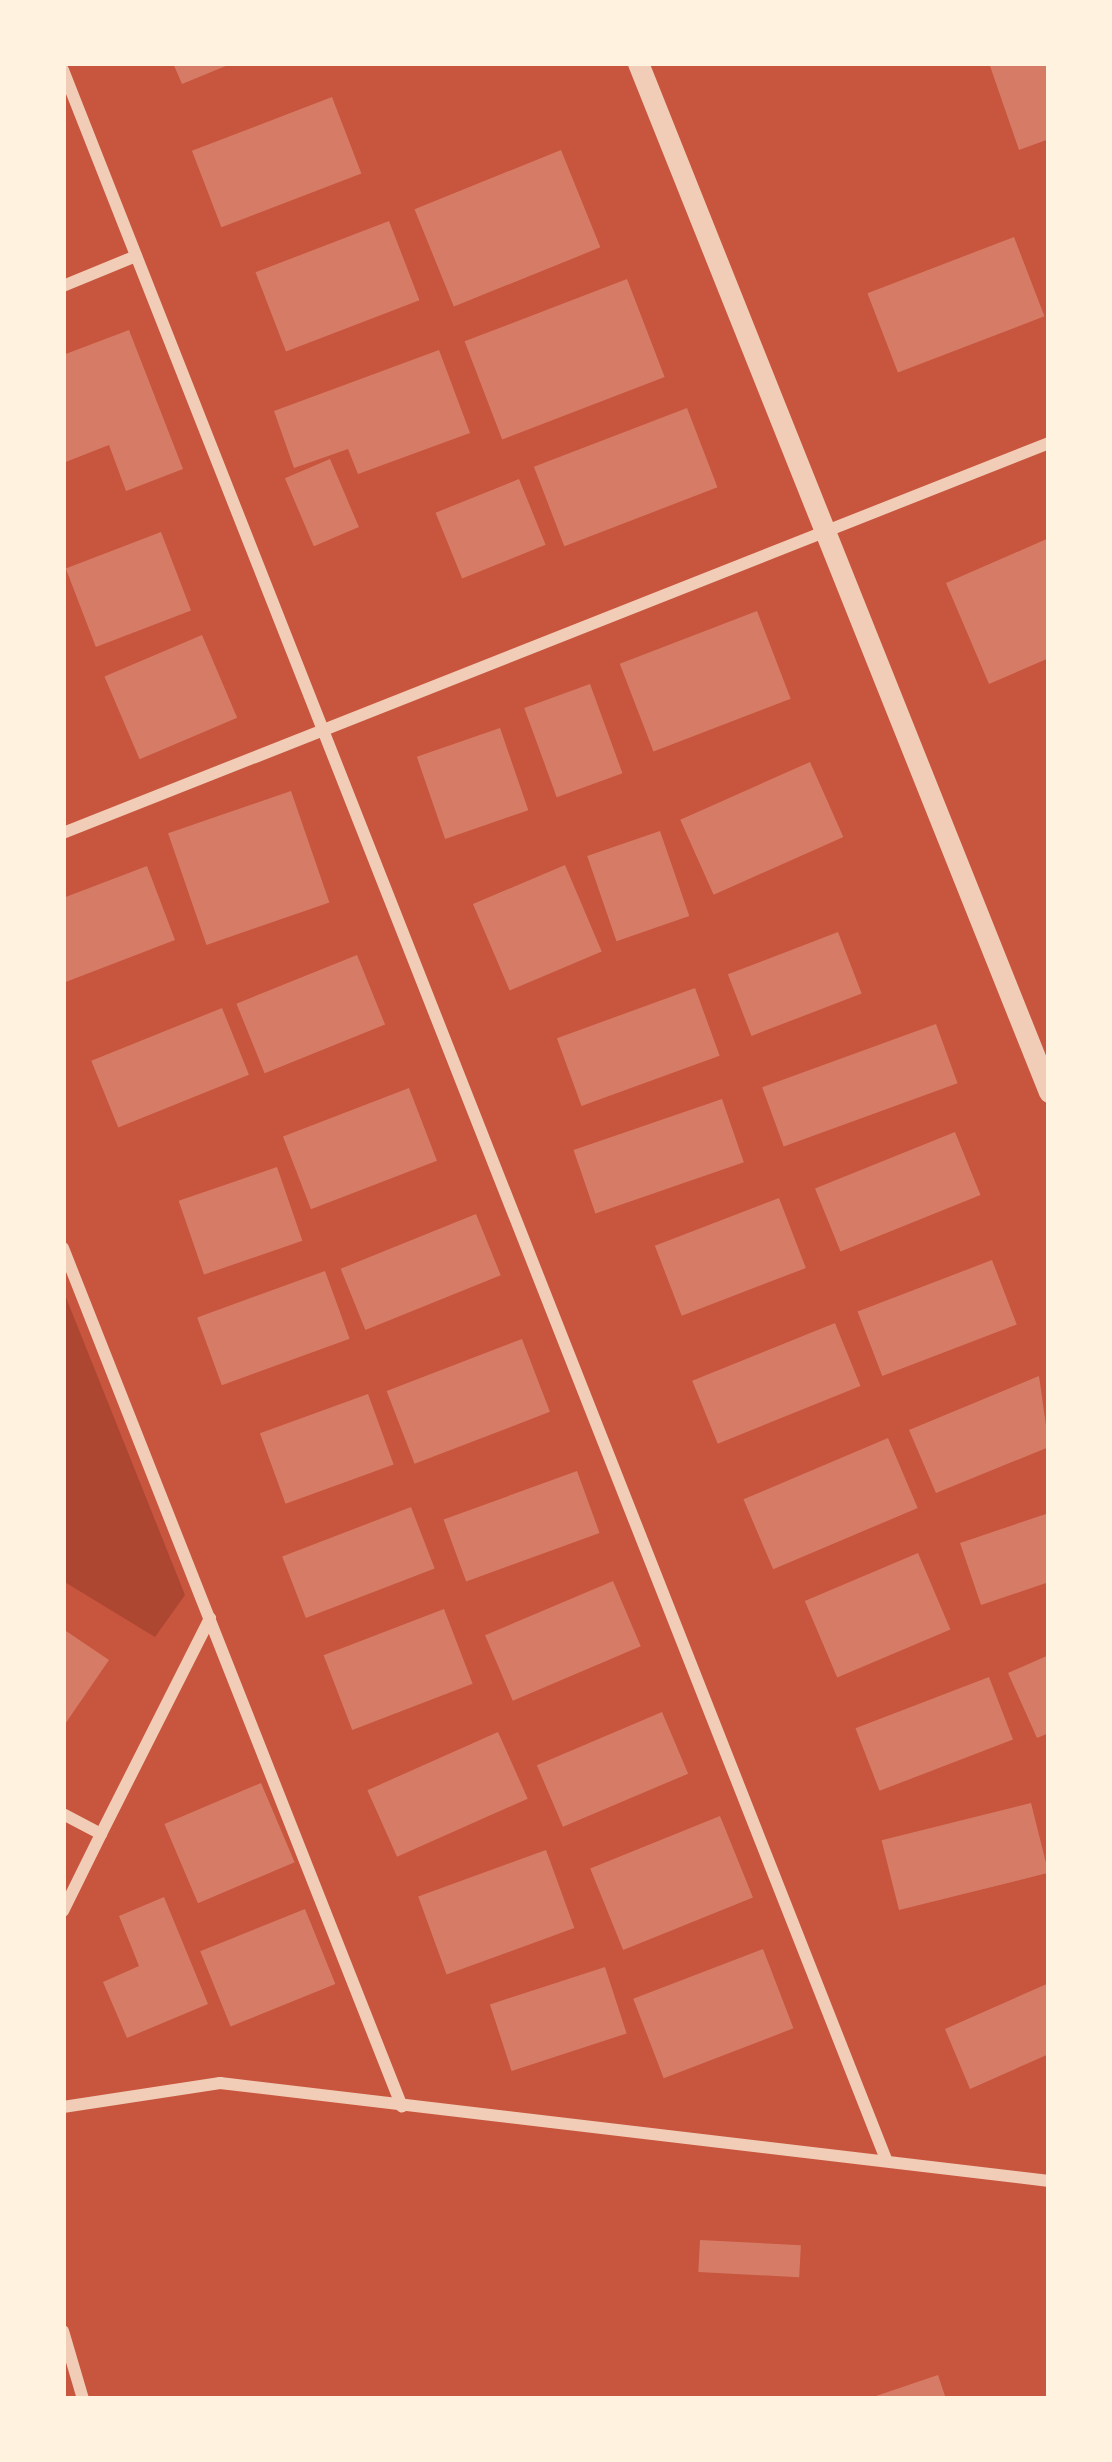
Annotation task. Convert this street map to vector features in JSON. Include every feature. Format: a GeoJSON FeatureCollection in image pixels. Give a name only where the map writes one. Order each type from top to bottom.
{"type":"FeatureCollection","features":[{"type":"Feature","properties":{"kind":"street"},"geometry":{"type":"LineString","coordinates":[[638,63],[1049,1092]]}},
{"type":"Feature","properties":{"kind":"street"},"geometry":{"type":"LineString","coordinates":[[63,70],[886,2159]]}},
{"type":"Feature","properties":{"kind":"street"},"geometry":{"type":"LineString","coordinates":[[63,286],[136,256]]}},
{"type":"Feature","properties":{"kind":"street"},"geometry":{"type":"LineString","coordinates":[[63,833],[1049,443]]}},
{"type":"Feature","properties":{"kind":"street"},"geometry":{"type":"LineString","coordinates":[[63,1248],[402,2107]]}},
{"type":"Feature","properties":{"kind":"street"},"geometry":{"type":"LineString","coordinates":[[63,1911],[210,1618]]}},
{"type":"Feature","properties":{"kind":"street"},"geometry":{"type":"LineString","coordinates":[[63,1814],[100,1834]]}},
{"type":"Feature","properties":{"kind":"street"},"geometry":{"type":"LineString","coordinates":[[63,2107],[220,2083],[1049,2180]]}},
{"type":"Feature","properties":{"kind":"street"},"geometry":{"type":"LineString","coordinates":[[63,2331],[83,2399]]}},
{"type":"Feature","properties":{"kind":"shaded area"},"geometry":{"type":"Polygon","coordinates":[[[63,1290],[185,1595],[155,1637],[63,1581],[63,1290]]]}},
{"type":"Feature","properties":{"kind":"building"},"geometry":{"type":"Polygon","coordinates":[[[173,63],[233,63],[182,84],[173,63]]]}},
{"type":"Feature","properties":{"kind":"building"},"geometry":{"type":"Polygon","coordinates":[[[989,63],[1049,63],[1049,139],[1019,150],[989,63]]]}},
{"type":"Feature","properties":{"kind":"building"},"geometry":{"type":"Polygon","coordinates":[[[332,97],[361,174],[221,227],[192,151],[332,97]]]}},
{"type":"Feature","properties":{"kind":"building"},"geometry":{"type":"Polygon","coordinates":[[[561,150],[600,247],[454,307],[415,209],[561,150]]]}},
{"type":"Feature","properties":{"kind":"building"},"geometry":{"type":"Polygon","coordinates":[[[389,221],[419,300],[286,352],[255,272],[389,221]]]}},
{"type":"Feature","properties":{"kind":"building"},"geometry":{"type":"Polygon","coordinates":[[[1014,237],[1044,316],[898,373],[867,293],[1014,237]]]}},
{"type":"Feature","properties":{"kind":"building"},"geometry":{"type":"Polygon","coordinates":[[[627,279],[665,377],[502,439],[465,341],[627,279]]]}},
{"type":"Feature","properties":{"kind":"building"},"geometry":{"type":"Polygon","coordinates":[[[129,330],[183,469],[126,491],[109,445],[63,463],[63,355],[129,330]]]}},
{"type":"Feature","properties":{"kind":"building"},"geometry":{"type":"Polygon","coordinates":[[[439,350],[470,433],[358,474],[348,449],[294,468],[274,411],[439,350]]]}},
{"type":"Feature","properties":{"kind":"building"},"geometry":{"type":"Polygon","coordinates":[[[687,408],[717,487],[564,546],[534,467],[687,408]]]}},
{"type":"Feature","properties":{"kind":"building"},"geometry":{"type":"Polygon","coordinates":[[[330,459],[359,527],[314,546],[285,478],[330,459]]]}},
{"type":"Feature","properties":{"kind":"building"},"geometry":{"type":"Polygon","coordinates":[[[519,479],[546,545],[462,579],[436,513],[519,479]]]}},
{"type":"Feature","properties":{"kind":"building"},"geometry":{"type":"Polygon","coordinates":[[[161,532],[191,610],[96,647],[66,569],[161,532]]]}},
{"type":"Feature","properties":{"kind":"building"},"geometry":{"type":"Polygon","coordinates":[[[1049,538],[1049,658],[989,684],[946,583],[1049,538]]]}},
{"type":"Feature","properties":{"kind":"building"},"geometry":{"type":"Polygon","coordinates":[[[757,611],[791,699],[653,751],[620,664],[757,611]]]}},
{"type":"Feature","properties":{"kind":"building"},"geometry":{"type":"Polygon","coordinates":[[[202,635],[237,718],[140,759],[104,676],[202,635]]]}},
{"type":"Feature","properties":{"kind":"building"},"geometry":{"type":"Polygon","coordinates":[[[590,684],[622,773],[557,797],[524,708],[590,684]]]}},
{"type":"Feature","properties":{"kind":"building"},"geometry":{"type":"Polygon","coordinates":[[[500,728],[528,810],[445,839],[417,757],[500,728]]]}},
{"type":"Feature","properties":{"kind":"building"},"geometry":{"type":"Polygon","coordinates":[[[810,762],[843,837],[714,895],[680,820],[810,762]]]}},
{"type":"Feature","properties":{"kind":"building"},"geometry":{"type":"Polygon","coordinates":[[[291,791],[329,903],[206,945],[168,833],[291,791]]]}},
{"type":"Feature","properties":{"kind":"building"},"geometry":{"type":"Polygon","coordinates":[[[660,831],[689,916],[616,941],[587,856],[660,831]]]}},
{"type":"Feature","properties":{"kind":"building"},"geometry":{"type":"Polygon","coordinates":[[[565,865],[602,952],[510,991],[473,904],[565,865]]]}},
{"type":"Feature","properties":{"kind":"building"},"geometry":{"type":"Polygon","coordinates":[[[147,866],[175,940],[63,983],[63,898],[147,866]]]}},
{"type":"Feature","properties":{"kind":"building"},"geometry":{"type":"Polygon","coordinates":[[[838,932],[862,994],[751,1036],[728,974],[838,932]]]}},
{"type":"Feature","properties":{"kind":"building"},"geometry":{"type":"Polygon","coordinates":[[[357,955],[385,1025],[265,1073],[236,1004],[357,955]]]}},
{"type":"Feature","properties":{"kind":"building"},"geometry":{"type":"Polygon","coordinates":[[[695,988],[720,1056],[581,1106],[557,1038],[695,988]]]}},
{"type":"Feature","properties":{"kind":"building"},"geometry":{"type":"Polygon","coordinates":[[[222,1008],[249,1075],[118,1128],[91,1061],[222,1008]]]}},
{"type":"Feature","properties":{"kind":"building"},"geometry":{"type":"Polygon","coordinates":[[[936,1024],[958,1083],[784,1146],[762,1087],[936,1024]]]}},
{"type":"Feature","properties":{"kind":"building"},"geometry":{"type":"Polygon","coordinates":[[[409,1088],[437,1161],[311,1209],[283,1136],[409,1088]]]}},
{"type":"Feature","properties":{"kind":"building"},"geometry":{"type":"Polygon","coordinates":[[[722,1099],[744,1162],[595,1213],[574,1150],[722,1099]]]}},
{"type":"Feature","properties":{"kind":"building"},"geometry":{"type":"Polygon","coordinates":[[[955,1132],[980,1195],[840,1252],[815,1189],[955,1132]]]}},
{"type":"Feature","properties":{"kind":"building"},"geometry":{"type":"Polygon","coordinates":[[[277,1167],[302,1241],[204,1275],[179,1201],[277,1167]]]}},
{"type":"Feature","properties":{"kind":"building"},"geometry":{"type":"Polygon","coordinates":[[[779,1198],[806,1268],[682,1316],[655,1246],[779,1198]]]}},
{"type":"Feature","properties":{"kind":"building"},"geometry":{"type":"Polygon","coordinates":[[[476,1214],[501,1275],[365,1330],[341,1269],[476,1214]]]}},
{"type":"Feature","properties":{"kind":"building"},"geometry":{"type":"Polygon","coordinates":[[[992,1260],[1017,1324],[882,1376],[858,1312],[992,1260]]]}},
{"type":"Feature","properties":{"kind":"building"},"geometry":{"type":"Polygon","coordinates":[[[325,1271],[350,1339],[222,1385],[197,1318],[325,1271]]]}},
{"type":"Feature","properties":{"kind":"building"},"geometry":{"type":"Polygon","coordinates":[[[835,1323],[860,1386],[718,1444],[692,1381],[835,1323]]]}},
{"type":"Feature","properties":{"kind":"building"},"geometry":{"type":"Polygon","coordinates":[[[522,1339],[550,1412],[415,1464],[387,1391],[522,1339]]]}},
{"type":"Feature","properties":{"kind":"building"},"geometry":{"type":"Polygon","coordinates":[[[1039,1376],[1049,1447],[936,1493],[909,1430],[1039,1376]]]}},
{"type":"Feature","properties":{"kind":"building"},"geometry":{"type":"Polygon","coordinates":[[[368,1394],[394,1464],[286,1504],[260,1433],[368,1394]]]}},
{"type":"Feature","properties":{"kind":"building"},"geometry":{"type":"Polygon","coordinates":[[[888,1438],[918,1508],[773,1569],[743,1499],[888,1438]]]}},
{"type":"Feature","properties":{"kind":"building"},"geometry":{"type":"Polygon","coordinates":[[[577,1471],[600,1533],[466,1582],[444,1520],[577,1471]]]}},
{"type":"Feature","properties":{"kind":"building"},"geometry":{"type":"Polygon","coordinates":[[[411,1507],[435,1569],[306,1618],[282,1556],[411,1507]]]}},
{"type":"Feature","properties":{"kind":"building"},"geometry":{"type":"Polygon","coordinates":[[[1049,1513],[1049,1582],[981,1605],[960,1543],[1049,1513]]]}},
{"type":"Feature","properties":{"kind":"building"},"geometry":{"type":"Polygon","coordinates":[[[918,1553],[950,1629],[837,1677],[805,1601],[918,1553]]]}},
{"type":"Feature","properties":{"kind":"building"},"geometry":{"type":"Polygon","coordinates":[[[613,1581],[641,1646],[513,1701],[485,1635],[613,1581]]]}},
{"type":"Feature","properties":{"kind":"building"},"geometry":{"type":"Polygon","coordinates":[[[444,1609],[473,1684],[352,1730],[324,1655],[444,1609]]]}},
{"type":"Feature","properties":{"kind":"building"},"geometry":{"type":"Polygon","coordinates":[[[63,1629],[109,1660],[63,1727],[63,1629]]]}},
{"type":"Feature","properties":{"kind":"building"},"geometry":{"type":"Polygon","coordinates":[[[1049,1655],[1049,1733],[1037,1738],[1008,1673],[1049,1655]]]}},
{"type":"Feature","properties":{"kind":"building"},"geometry":{"type":"Polygon","coordinates":[[[989,1677],[1013,1740],[880,1791],[855,1728],[989,1677]]]}},
{"type":"Feature","properties":{"kind":"building"},"geometry":{"type":"Polygon","coordinates":[[[662,1712],[688,1774],[563,1827],[537,1765],[662,1712]]]}},
{"type":"Feature","properties":{"kind":"building"},"geometry":{"type":"Polygon","coordinates":[[[498,1732],[528,1799],[397,1857],[367,1790],[498,1732]]]}},
{"type":"Feature","properties":{"kind":"building"},"geometry":{"type":"Polygon","coordinates":[[[261,1783],[295,1862],[198,1903],[164,1824],[261,1783]]]}},
{"type":"Feature","properties":{"kind":"building"},"geometry":{"type":"Polygon","coordinates":[[[1031,1803],[1048,1873],[899,1910],[882,1840],[1031,1803]]]}},
{"type":"Feature","properties":{"kind":"building"},"geometry":{"type":"Polygon","coordinates":[[[720,1816],[753,1898],[623,1950],[590,1868],[720,1816]]]}},
{"type":"Feature","properties":{"kind":"building"},"geometry":{"type":"Polygon","coordinates":[[[546,1850],[574,1928],[447,1975],[418,1897],[546,1850]]]}},
{"type":"Feature","properties":{"kind":"building"},"geometry":{"type":"Polygon","coordinates":[[[164,1897],[208,2004],[127,2038],[103,1982],[139,1966],[119,1916],[164,1897]]]}},
{"type":"Feature","properties":{"kind":"building"},"geometry":{"type":"Polygon","coordinates":[[[305,1909],[335,1984],[231,2026],[200,1951],[305,1909]]]}},
{"type":"Feature","properties":{"kind":"building"},"geometry":{"type":"Polygon","coordinates":[[[763,1949],[793,2028],[664,2078],[633,1999],[763,1949]]]}},
{"type":"Feature","properties":{"kind":"building"},"geometry":{"type":"Polygon","coordinates":[[[605,1967],[627,2034],[512,2071],[490,2004],[605,1967]]]}},
{"type":"Feature","properties":{"kind":"building"},"geometry":{"type":"Polygon","coordinates":[[[1049,1983],[1049,2054],[970,2089],[945,2029],[1049,1983]]]}},
{"type":"Feature","properties":{"kind":"building"},"geometry":{"type":"Polygon","coordinates":[[[700,2240],[801,2245],[799,2277],[698,2272],[700,2240]]]}},
{"type":"Feature","properties":{"kind":"building"},"geometry":{"type":"Polygon","coordinates":[[[938,2375],[946,2399],[870,2399],[870,2398],[938,2375]]]}}]}
